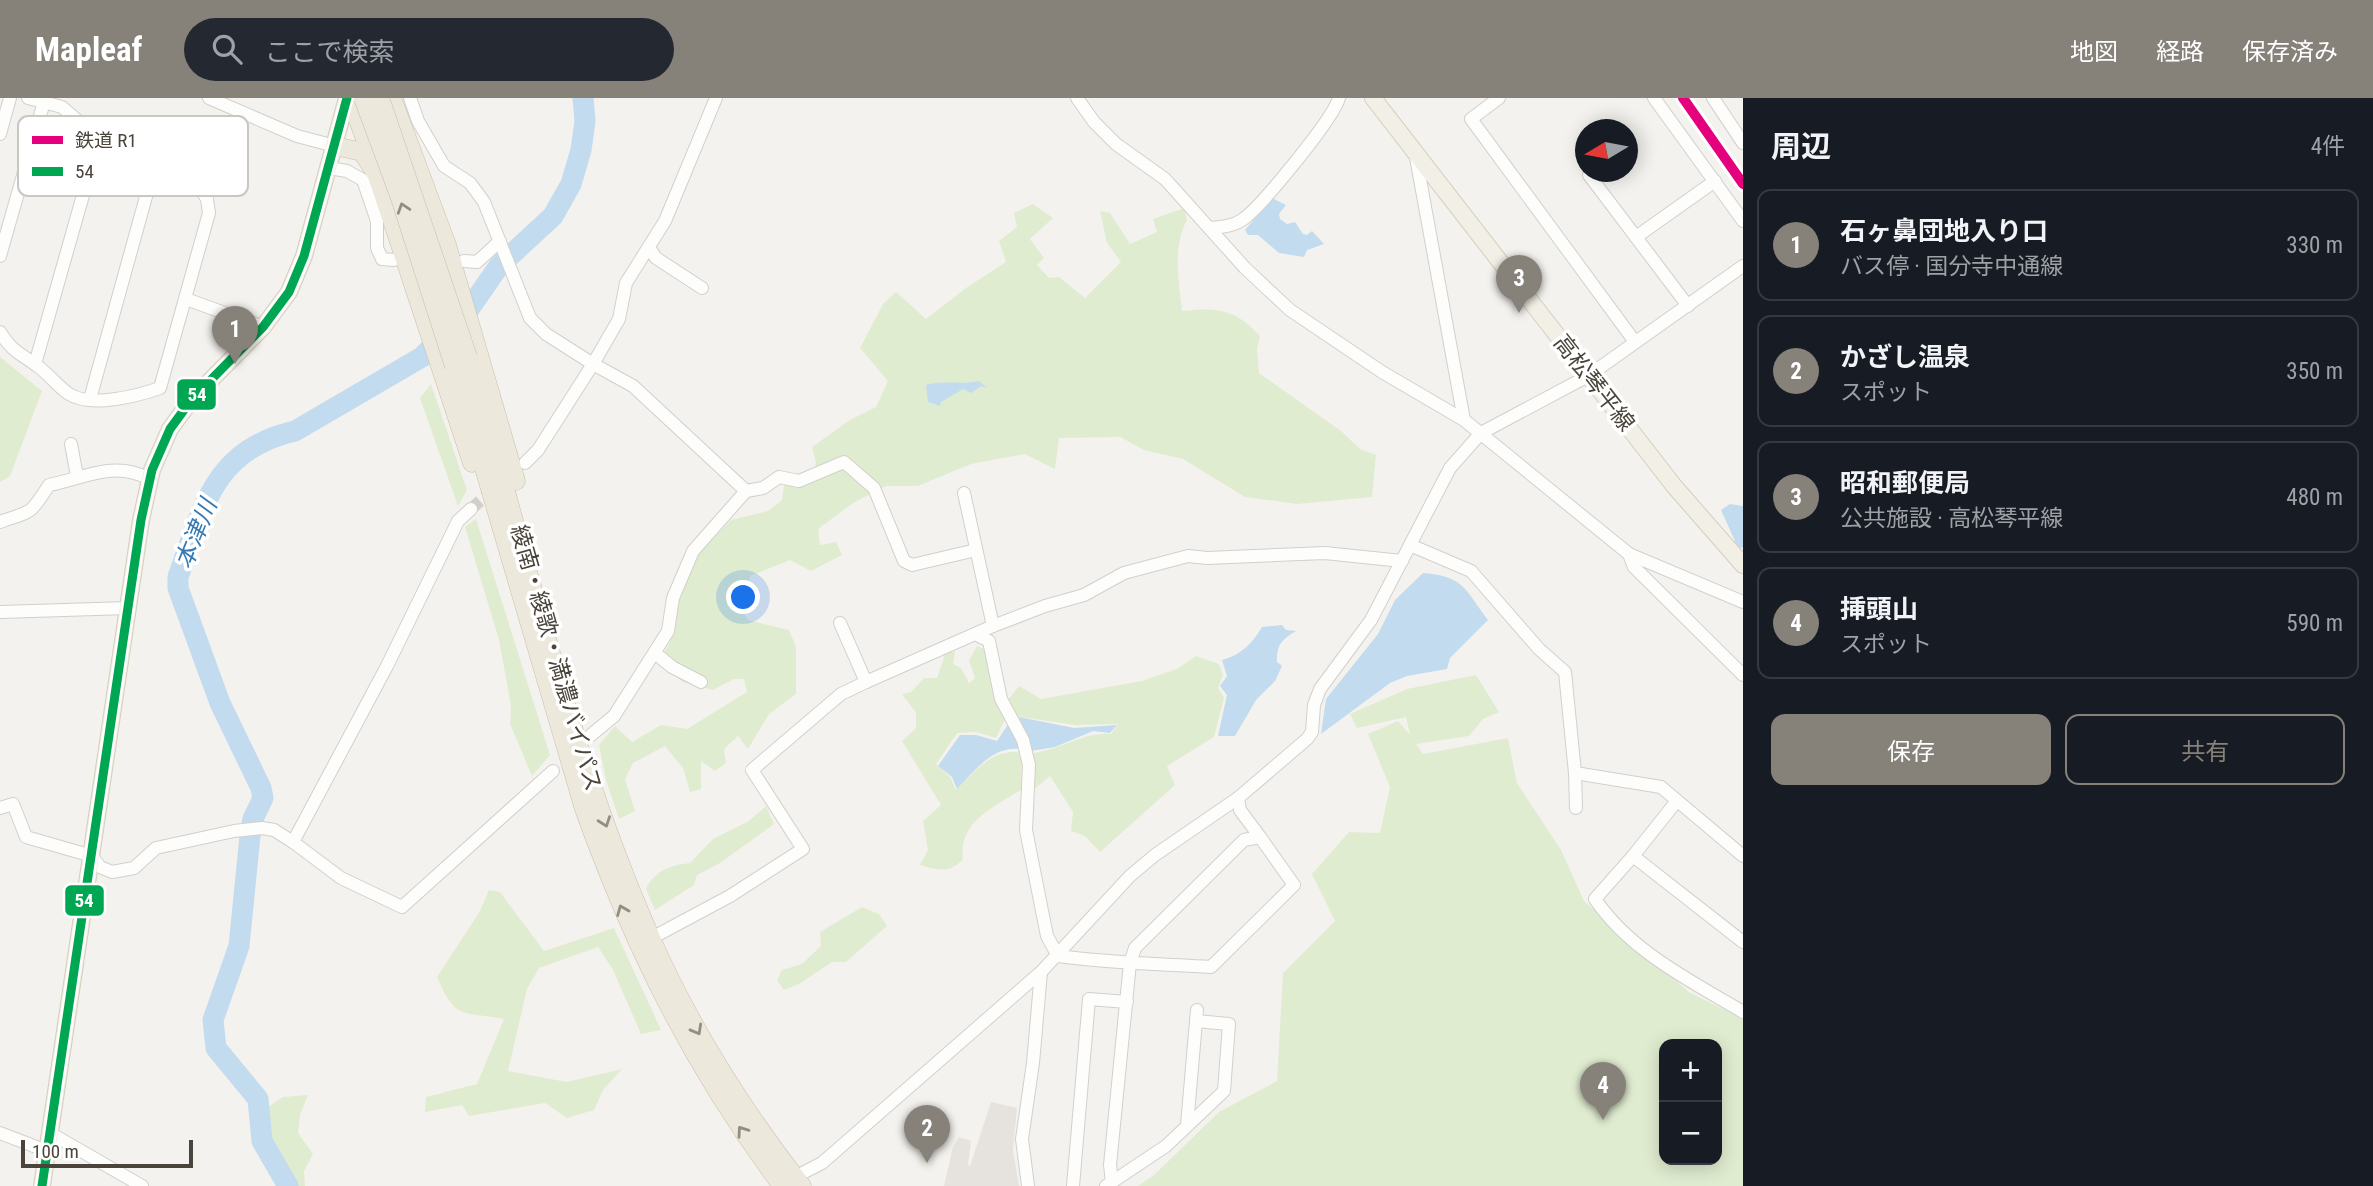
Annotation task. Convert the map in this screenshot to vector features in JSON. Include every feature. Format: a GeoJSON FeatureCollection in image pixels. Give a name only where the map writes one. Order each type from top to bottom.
{"type":"FeatureCollection","features":[{"type":"Feature","properties":{"kind":"highway"},"geometry":{"type":"LineString","coordinates":[[349,98],[421,306],[461,362]]}},
{"type":"Feature","properties":{"kind":"highway","name":"綾南・綾歌・満濃バイパス"},"geometry":{"type":"LineString","coordinates":[[363,98],[461,362]]}},
{"type":"Feature","properties":{"kind":"highway","name":"綾南・綾歌・満濃バイパス"},"geometry":{"type":"LineString","coordinates":[[380,98],[461,362],[543,645],[644,943],[787,1184]]}},
{"type":"Feature","properties":{"kind":"highway"},"geometry":{"type":"LineString","coordinates":[[392,98],[460,269],[461,362],[543,645]]}},
{"type":"Feature","properties":{"kind":"highway"},"geometry":{"type":"LineString","coordinates":[[335,146],[362,152],[377,175]]}},
{"type":"Feature","properties":{"kind":"main road"},"geometry":{"type":"LineString","coordinates":[[42,1186],[149,479],[160,450],[180,414],[263,327],[278,309],[298,274],[349,98]]}},
{"type":"Feature","properties":{"kind":"main road","name":"高松琴平線"},"geometry":{"type":"LineString","coordinates":[[1373,98],[1674,486],[1743,565]]}},
{"type":"Feature","properties":{"kind":"street"},"geometry":{"type":"LineString","coordinates":[[0,134],[10,98]]}},
{"type":"Feature","properties":{"kind":"street"},"geometry":{"type":"LineString","coordinates":[[28,98],[62,107],[72,116]]}},
{"type":"Feature","properties":{"kind":"street"},"geometry":{"type":"LineString","coordinates":[[209,98],[233,102],[297,136],[335,146]]}},
{"type":"Feature","properties":{"kind":"street"},"geometry":{"type":"LineString","coordinates":[[410,98],[418,121],[444,166],[470,183],[484,202],[530,318],[545,334],[633,386],[746,491]]}},
{"type":"Feature","properties":{"kind":"street"},"geometry":{"type":"LineString","coordinates":[[525,463],[538,450],[619,319],[626,284],[665,221],[716,98]]}},
{"type":"Feature","properties":{"kind":"street"},"geometry":{"type":"LineString","coordinates":[[1077,98],[1108,137],[1165,178],[1245,268],[1290,310],[1382,372],[1464,420],[1629,554],[1743,601]]}},
{"type":"Feature","properties":{"kind":"street"},"geometry":{"type":"LineString","coordinates":[[1211,228],[1239,223],[1256,208],[1331,117],[1339,98]]}},
{"type":"Feature","properties":{"kind":"street"},"geometry":{"type":"LineString","coordinates":[[1499,98],[1471,119],[1635,342]]}},
{"type":"Feature","properties":{"kind":"street"},"geometry":{"type":"LineString","coordinates":[[1654,98],[1743,222]]}},
{"type":"Feature","properties":{"kind":"street"},"geometry":{"type":"LineString","coordinates":[[1713,98],[1743,143]]}},
{"type":"Feature","properties":{"kind":"street"},"geometry":{"type":"LineString","coordinates":[[40,116],[44,102]]}},
{"type":"Feature","properties":{"kind":"street"},"geometry":{"type":"LineString","coordinates":[[1415,149],[1464,420]]}},
{"type":"Feature","properties":{"kind":"street"},"geometry":{"type":"LineString","coordinates":[[329,168],[347,170],[363,180],[377,221],[377,248],[382,259],[394,260]]}},
{"type":"Feature","properties":{"kind":"street"},"geometry":{"type":"LineString","coordinates":[[1636,237],[1715,181]]}},
{"type":"Feature","properties":{"kind":"street"},"geometry":{"type":"LineString","coordinates":[[1594,182],[1688,306]]}},
{"type":"Feature","properties":{"kind":"street"},"geometry":{"type":"LineString","coordinates":[[0,256],[18,193]]}},
{"type":"Feature","properties":{"kind":"street"},"geometry":{"type":"LineString","coordinates":[[35,364],[83,196]]}},
{"type":"Feature","properties":{"kind":"street"},"geometry":{"type":"LineString","coordinates":[[90,399],[146,196]]}},
{"type":"Feature","properties":{"kind":"street"},"geometry":{"type":"LineString","coordinates":[[0,332],[13,352],[35,364],[68,393],[90,399],[131,397],[160,388],[209,213],[205,196]]}},
{"type":"Feature","properties":{"kind":"street"},"geometry":{"type":"LineString","coordinates":[[460,269],[477,262],[501,244]]}},
{"type":"Feature","properties":{"kind":"street"},"geometry":{"type":"LineString","coordinates":[[650,248],[656,258],[702,288]]}},
{"type":"Feature","properties":{"kind":"street"},"geometry":{"type":"LineString","coordinates":[[787,1184],[822,1163],[1041,972],[1130,876],[1155,855],[1238,798],[1312,732],[1314,705],[1320,689],[1371,620],[1450,468],[1481,433],[1588,376],[1743,266]]}},
{"type":"Feature","properties":{"kind":"street"},"geometry":{"type":"LineString","coordinates":[[186,299],[263,327]]}},
{"type":"Feature","properties":{"kind":"street"},"geometry":{"type":"LineString","coordinates":[[71,444],[77,476]]}},
{"type":"Feature","properties":{"kind":"street"},"geometry":{"type":"LineString","coordinates":[[591,735],[614,716],[668,632],[673,598],[693,551],[746,491],[762,488],[779,477],[799,481],[844,462],[874,488],[904,561],[912,565],[976,550]]}},
{"type":"Feature","properties":{"kind":"street"},"geometry":{"type":"LineString","coordinates":[[0,522],[23,516],[37,507],[49,485],[77,476],[111,470],[136,472],[149,479]]}},
{"type":"Feature","properties":{"kind":"street"},"geometry":{"type":"LineString","coordinates":[[964,493],[993,626]]}},
{"type":"Feature","properties":{"kind":"street"},"geometry":{"type":"LineString","coordinates":[[293,842],[387,666],[458,520],[471,509]]}},
{"type":"Feature","properties":{"kind":"street"},"geometry":{"type":"LineString","coordinates":[[1410,545],[1471,571],[1539,649],[1565,672],[1576,808]]}},
{"type":"Feature","properties":{"kind":"street"},"geometry":{"type":"LineString","coordinates":[[644,943],[730,896],[803,849],[752,770],[841,694],[993,626],[1045,606],[1084,595],[1125,573],[1188,556],[1207,558],[1325,553],[1402,561]]}},
{"type":"Feature","properties":{"kind":"street"},"geometry":{"type":"LineString","coordinates":[[1629,554],[1634,567],[1743,675]]}},
{"type":"Feature","properties":{"kind":"street"},"geometry":{"type":"LineString","coordinates":[[0,612],[98,606],[128,608]]}},
{"type":"Feature","properties":{"kind":"street"},"geometry":{"type":"LineString","coordinates":[[840,623],[866,682]]}},
{"type":"Feature","properties":{"kind":"street"},"geometry":{"type":"LineString","coordinates":[[975,634],[989,642],[1001,699],[1023,740],[1029,765],[1026,830],[1047,936],[1058,956]]}},
{"type":"Feature","properties":{"kind":"street"},"geometry":{"type":"LineString","coordinates":[[655,653],[672,667],[701,682]]}},
{"type":"Feature","properties":{"kind":"street"},"geometry":{"type":"LineString","coordinates":[[0,794],[26,837],[92,856],[100,867],[112,872],[135,868],[156,848],[234,831],[262,828],[274,830],[293,842],[341,878],[402,907],[553,771]]}},
{"type":"Feature","properties":{"kind":"street"},"geometry":{"type":"LineString","coordinates":[[1575,773],[1661,787],[1743,856]]}},
{"type":"Feature","properties":{"kind":"street"},"geometry":{"type":"LineString","coordinates":[[1058,956],[1211,967],[1294,885],[1240,810],[1238,798]]}},
{"type":"Feature","properties":{"kind":"street"},"geometry":{"type":"LineString","coordinates":[[1676,802],[1595,899],[1606,915],[1682,977],[1743,1012]]}},
{"type":"Feature","properties":{"kind":"street"},"geometry":{"type":"LineString","coordinates":[[1109,1184],[1130,963],[1135,948],[1244,840],[1261,837]]}},
{"type":"Feature","properties":{"kind":"street"},"geometry":{"type":"LineString","coordinates":[[1633,856],[1743,942]]}},
{"type":"Feature","properties":{"kind":"street"},"geometry":{"type":"LineString","coordinates":[[1028,1186],[1022,1139],[1034,1063],[1041,972]]}},
{"type":"Feature","properties":{"kind":"street"},"geometry":{"type":"LineString","coordinates":[[1073,1186],[1088,999],[1127,1002]]}},
{"type":"Feature","properties":{"kind":"street"},"geometry":{"type":"LineString","coordinates":[[1109,1184],[1166,1146],[1224,1091],[1229,1024],[1197,1015],[1187,1125]]}},
{"type":"Feature","properties":{"kind":"street"},"geometry":{"type":"LineString","coordinates":[[0,1133],[47,1151]]}},
{"type":"Feature","properties":{"kind":"street"},"geometry":{"type":"LineString","coordinates":[[50,1133],[142,1186]]}},
{"type":"Feature","properties":{"kind":"green space"},"geometry":{"type":"Polygon","coordinates":[[[1033,204],[1053,218],[1030,239],[1044,258],[1037,265],[1049,278],[1059,277],[1085,298],[1121,262],[1107,243],[1100,211],[1110,213],[1130,244],[1157,232],[1153,219],[1184,208],[1187,220],[1178,253],[1182,311],[1206,309],[1225,312],[1251,327],[1260,336],[1257,349],[1259,373],[1341,431],[1360,449],[1376,455],[1372,497],[1297,504],[1245,497],[1183,459],[1144,450],[1120,437],[1059,438],[1055,469],[1025,454],[971,464],[918,486],[886,486],[853,503],[818,529],[820,545],[836,542],[842,555],[811,571],[790,560],[750,576],[741,608],[748,620],[789,630],[796,647],[796,694],[769,714],[748,749],[738,736],[724,749],[726,763],[715,771],[701,761],[701,789],[690,792],[683,768],[665,746],[633,763],[625,779],[635,811],[619,819],[606,780],[599,745],[615,726],[632,742],[661,725],[687,729],[747,692],[744,679],[734,679],[713,690],[683,682],[659,662],[673,636],[679,600],[697,555],[731,520],[768,511],[782,500],[784,485],[811,481],[816,463],[812,447],[850,420],[876,407],[888,381],[860,348],[883,304],[896,292],[926,319],[1006,262],[999,241],[1017,227],[1014,213],[1033,204]]]}},
{"type":"Feature","properties":{"kind":"green space"},"geometry":{"type":"Polygon","coordinates":[[[0,357],[42,391],[10,476],[0,482],[0,357]]]}},
{"type":"Feature","properties":{"kind":"green space"},"geometry":{"type":"Polygon","coordinates":[[[431,384],[467,490],[458,506],[420,398],[431,384]]]}},
{"type":"Feature","properties":{"kind":"green space"},"geometry":{"type":"Polygon","coordinates":[[[476,519],[550,755],[532,776],[510,724],[511,706],[499,640],[465,527],[476,519]]]}},
{"type":"Feature","properties":{"kind":"green space"},"geometry":{"type":"Polygon","coordinates":[[[977,646],[989,651],[1005,719],[996,738],[976,732],[957,733],[936,764],[950,777],[956,790],[985,762],[1002,754],[1022,753],[1021,790],[989,810],[972,825],[963,846],[963,859],[953,867],[943,870],[920,865],[928,850],[923,821],[941,805],[902,741],[916,728],[916,713],[902,694],[911,692],[924,678],[937,678],[946,652],[955,652],[953,664],[961,668],[969,683],[975,678],[969,661],[977,646]]]}},
{"type":"Feature","properties":{"kind":"green space"},"geometry":{"type":"Polygon","coordinates":[[[1196,656],[1219,664],[1223,675],[1218,688],[1224,698],[1214,737],[1167,766],[1175,785],[1100,852],[1085,836],[1071,831],[1073,812],[1050,776],[1033,790],[1033,753],[1081,738],[1111,734],[1118,724],[1075,725],[1015,716],[1007,701],[1019,686],[1041,699],[1142,681],[1177,669],[1196,656]]]}},
{"type":"Feature","properties":{"kind":"green space"},"geometry":{"type":"Polygon","coordinates":[[[1476,675],[1499,712],[1483,719],[1469,736],[1416,744],[1423,754],[1508,738],[1517,783],[1561,850],[1584,901],[1689,992],[1743,1019],[1743,1186],[1138,1186],[1154,1175],[1219,1112],[1277,1081],[1283,973],[1335,921],[1312,874],[1349,832],[1380,833],[1390,787],[1368,734],[1398,721],[1410,735],[1406,717],[1357,728],[1350,714],[1407,689],[1476,675]]]}},
{"type":"Feature","properties":{"kind":"green space"},"geometry":{"type":"Polygon","coordinates":[[[766,806],[774,824],[720,863],[697,875],[694,885],[655,910],[646,889],[658,873],[676,865],[690,863],[713,839],[749,821],[766,806]]]}},
{"type":"Feature","properties":{"kind":"green space"},"geometry":{"type":"Polygon","coordinates":[[[489,890],[500,892],[544,951],[614,928],[661,1030],[641,1034],[613,970],[598,947],[539,968],[527,989],[508,1071],[567,1082],[622,1069],[603,1090],[594,1110],[567,1118],[545,1103],[469,1116],[462,1105],[425,1112],[426,1097],[477,1084],[504,1019],[469,1014],[455,1008],[437,977],[480,911],[489,890]]]}},
{"type":"Feature","properties":{"kind":"green space"},"geometry":{"type":"Polygon","coordinates":[[[862,907],[879,914],[887,926],[846,962],[832,962],[799,984],[784,990],[777,980],[782,970],[802,964],[821,946],[820,932],[862,907]]]}},
{"type":"Feature","properties":{"kind":"green space"},"geometry":{"type":"Polygon","coordinates":[[[308,1095],[300,1115],[298,1133],[313,1154],[304,1171],[305,1186],[291,1186],[269,1145],[265,1109],[283,1097],[308,1095]]]}},
{"type":"Feature","properties":{"kind":"shaded area"},"geometry":{"type":"Polygon","coordinates":[[[991,1102],[1017,1108],[1013,1150],[1019,1186],[944,1186],[953,1147],[959,1137],[971,1141],[970,1166],[991,1102]]]}},
{"type":"Feature","properties":{"kind":"water"},"geometry":{"type":"Polygon","coordinates":[[[1272,198],[1286,205],[1279,214],[1280,219],[1287,224],[1295,222],[1303,234],[1307,235],[1312,231],[1324,244],[1307,250],[1304,257],[1279,253],[1258,235],[1248,235],[1245,230],[1272,198]]]}},
{"type":"Feature","properties":{"kind":"water"},"geometry":{"type":"Polygon","coordinates":[[[979,381],[987,388],[981,386],[971,393],[963,389],[941,402],[940,406],[928,402],[926,385],[979,381]]]}},
{"type":"Feature","properties":{"kind":"water"},"geometry":{"type":"Polygon","coordinates":[[[1730,504],[1743,506],[1743,547],[1735,550],[1731,544],[1735,541],[1721,510],[1730,504]]]}},
{"type":"Feature","properties":{"kind":"water"},"geometry":{"type":"Polygon","coordinates":[[[1423,573],[1448,577],[1463,586],[1488,620],[1450,658],[1447,669],[1407,676],[1390,683],[1321,734],[1326,699],[1378,634],[1395,600],[1423,573]]]}},
{"type":"Feature","properties":{"kind":"water"},"geometry":{"type":"Polygon","coordinates":[[[1282,625],[1286,630],[1296,631],[1279,647],[1277,662],[1282,666],[1275,681],[1256,700],[1235,736],[1218,736],[1227,695],[1220,686],[1227,676],[1222,660],[1245,648],[1262,627],[1282,625]]]}},
{"type":"Feature","properties":{"kind":"water"},"geometry":{"type":"Polygon","coordinates":[[[1019,717],[1074,728],[1117,725],[1110,733],[1093,731],[1055,747],[1031,751],[1019,717]]]}},
{"type":"Feature","properties":{"kind":"water"},"geometry":{"type":"Polygon","coordinates":[[[1009,723],[1019,749],[1001,751],[992,756],[957,789],[952,777],[938,766],[960,735],[976,735],[997,741],[1009,723]]]}},
{"type":"Feature","properties":{"kind":"waterway","name":"本津川"},"geometry":{"type":"LineString","coordinates":[[288,1186],[262,1141],[258,1099],[216,1048],[213,1020],[239,946],[250,836],[253,819],[263,798],[261,788],[220,703],[178,588],[178,577],[205,505],[229,467],[246,452],[268,440],[295,431],[422,357],[467,312],[499,266],[553,216],[571,184],[581,150],[585,121],[583,98]]}},
{"type":"Feature","properties":{"kind":"tunnel"},"geometry":{"type":"LineString","coordinates":[[471,509],[495,488]]}},
{"type":"Feature","properties":{"kind":"rail line","name":"R1"},"geometry":{"type":"LineString","coordinates":[[1683,98],[1743,184]]}},
{"type":"Feature","properties":{"kind":"transit line","name":"54"},"geometry":{"type":"LineString","coordinates":[[42,1186],[141,520],[152,470],[170,429],[192,399],[263,327],[289,292],[304,256],[347,98]]}},
{"type":"Feature","properties":{"kind":"place","name":"昭和郵便局"},"geometry":{"type":"Point","coordinates":[1519,313]}},
{"type":"Feature","properties":{"kind":"place","name":"石ヶ鼻団地入り口"},"geometry":{"type":"Point","coordinates":[235,364]}},
{"type":"Feature","properties":{"kind":"place","name":"挿頭山"},"geometry":{"type":"Point","coordinates":[1603,1120]}},
{"type":"Feature","properties":{"kind":"place","name":"かざし温泉"},"geometry":{"type":"Point","coordinates":[927,1163]}}]}
